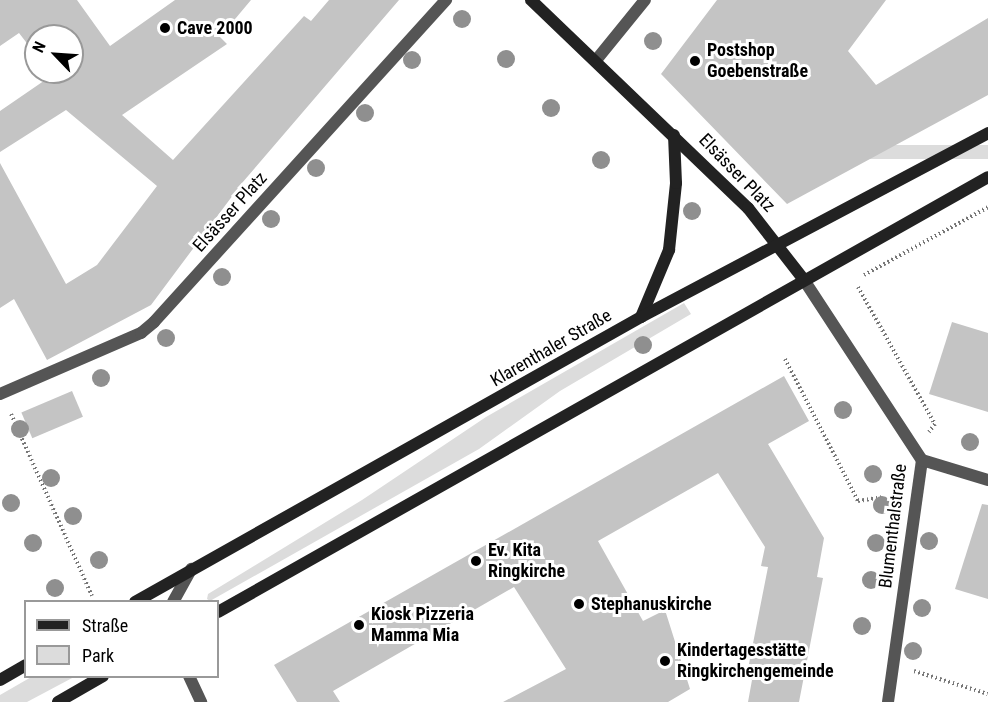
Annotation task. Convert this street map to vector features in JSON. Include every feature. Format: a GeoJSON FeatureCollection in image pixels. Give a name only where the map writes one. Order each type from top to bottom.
{"type":"FeatureCollection","features":[{"type":"Feature","properties":{"kind":"main road","name":"Elsässer Platz"},"geometry":{"type":"LineString","coordinates":[[531,0],[597,59],[674,135],[778,242],[804,280]]}},
{"type":"Feature","properties":{"kind":"main road","name":"Klarenthaler Straße"},"geometry":{"type":"LineString","coordinates":[[138,600],[641,317],[778,242],[988,133]]}},
{"type":"Feature","properties":{"kind":"main road"},"geometry":{"type":"LineString","coordinates":[[641,317],[669,250],[675,183],[674,135]]}},
{"type":"Feature","properties":{"kind":"main road"},"geometry":{"type":"LineString","coordinates":[[219,611],[988,177]]}},
{"type":"Feature","properties":{"kind":"main road"},"geometry":{"type":"LineString","coordinates":[[0,680],[24,666]]}},
{"type":"Feature","properties":{"kind":"main road"},"geometry":{"type":"LineString","coordinates":[[58,702],[100,678]]}},
{"type":"Feature","properties":{"kind":"street","name":"Elsässer Platz"},"geometry":{"type":"LineString","coordinates":[[3,399],[141,333],[154,322],[446,0]]}},
{"type":"Feature","properties":{"kind":"street"},"geometry":{"type":"LineString","coordinates":[[597,59],[645,0]]}},
{"type":"Feature","properties":{"kind":"street","name":"Blumenthalstraße"},"geometry":{"type":"LineString","coordinates":[[804,280],[922,460],[888,702]]}},
{"type":"Feature","properties":{"kind":"street"},"geometry":{"type":"LineString","coordinates":[[922,460],[988,480]]}},
{"type":"Feature","properties":{"kind":"street"},"geometry":{"type":"LineString","coordinates":[[174,600],[191,569]]}},
{"type":"Feature","properties":{"kind":"street"},"geometry":{"type":"LineString","coordinates":[[190,678],[201,702]]}},
{"type":"Feature","properties":{"kind":"path"},"geometry":{"type":"LineString","coordinates":[[858,287],[935,424],[929,432]]}},
{"type":"Feature","properties":{"kind":"path"},"geometry":{"type":"LineString","coordinates":[[785,359],[858,501],[882,497]]}},
{"type":"Feature","properties":{"kind":"path"},"geometry":{"type":"LineString","coordinates":[[3,399],[92,596]]}},
{"type":"Feature","properties":{"kind":"path"},"geometry":{"type":"LineString","coordinates":[[893,665],[988,694]]}},
{"type":"Feature","properties":{"kind":"green space"},"geometry":{"type":"Polygon","coordinates":[[[821,145],[988,145],[988,159],[821,159],[821,145]]]}},
{"type":"Feature","properties":{"kind":"green space"},"geometry":{"type":"Polygon","coordinates":[[[684,303],[691,314],[560,391],[479,449],[212,600],[207,599],[208,594],[362,500],[486,417],[684,303]]]}},
{"type":"Feature","properties":{"kind":"green space"},"geometry":{"type":"Polygon","coordinates":[[[30,678],[72,678],[27,702],[0,702],[0,695],[30,678]]]}},
{"type":"Feature","properties":{"kind":"building"},"geometry":{"type":"Polygon","coordinates":[[[0,0],[77,0],[110,46],[175,0],[251,0],[220,37],[227,44],[122,115],[173,160],[304,16],[311,21],[329,0],[399,0],[242,183],[151,305],[47,360],[14,299],[0,308],[0,163],[66,284],[97,265],[157,186],[66,110],[0,152],[0,111],[39,84],[84,84],[84,24],[24,24],[24,39],[19,33],[0,46],[0,0]]]}},
{"type":"Feature","properties":{"kind":"building"},"geometry":{"type":"Polygon","coordinates":[[[717,0],[886,0],[848,51],[876,85],[988,18],[988,95],[787,204],[661,74],[717,0]]]}},
{"type":"Feature","properties":{"kind":"building"},"geometry":{"type":"Polygon","coordinates":[[[952,322],[988,333],[988,412],[929,394],[952,322]]]}},
{"type":"Feature","properties":{"kind":"building"},"geometry":{"type":"Polygon","coordinates":[[[784,376],[809,421],[768,444],[824,538],[817,577],[823,578],[799,702],[748,702],[752,680],[746,679],[768,567],[761,566],[765,547],[718,473],[598,541],[643,621],[665,610],[690,689],[668,702],[503,702],[566,669],[514,587],[333,691],[340,702],[297,702],[274,665],[784,376]]]}},
{"type":"Feature","properties":{"kind":"building"},"geometry":{"type":"Polygon","coordinates":[[[72,391],[83,417],[32,438],[21,412],[72,391]]]}},
{"type":"Feature","properties":{"kind":"building"},"geometry":{"type":"Polygon","coordinates":[[[982,504],[988,505],[988,599],[955,589],[982,504]]]}},
{"type":"Feature","properties":{"kind":"place","name":"Cave 2000"},"geometry":{"type":"Point","coordinates":[165,28]}},
{"type":"Feature","properties":{"kind":"place","name":"Postshop Goebenstraße"},"geometry":{"type":"Point","coordinates":[695,61]}},
{"type":"Feature","properties":{"kind":"place","name":"Ev. Kita Ringkirche"},"geometry":{"type":"Point","coordinates":[476,561]}},
{"type":"Feature","properties":{"kind":"place","name":"Stephanuskirche"},"geometry":{"type":"Point","coordinates":[579,604]}},
{"type":"Feature","properties":{"kind":"place","name":"Kiosk Pizzeria Mamma Mia"},"geometry":{"type":"Point","coordinates":[359,625]}},
{"type":"Feature","properties":{"kind":"place","name":"Kindertagesstätte Ringkirchengemeinde"},"geometry":{"type":"Point","coordinates":[665,661]}}]}
